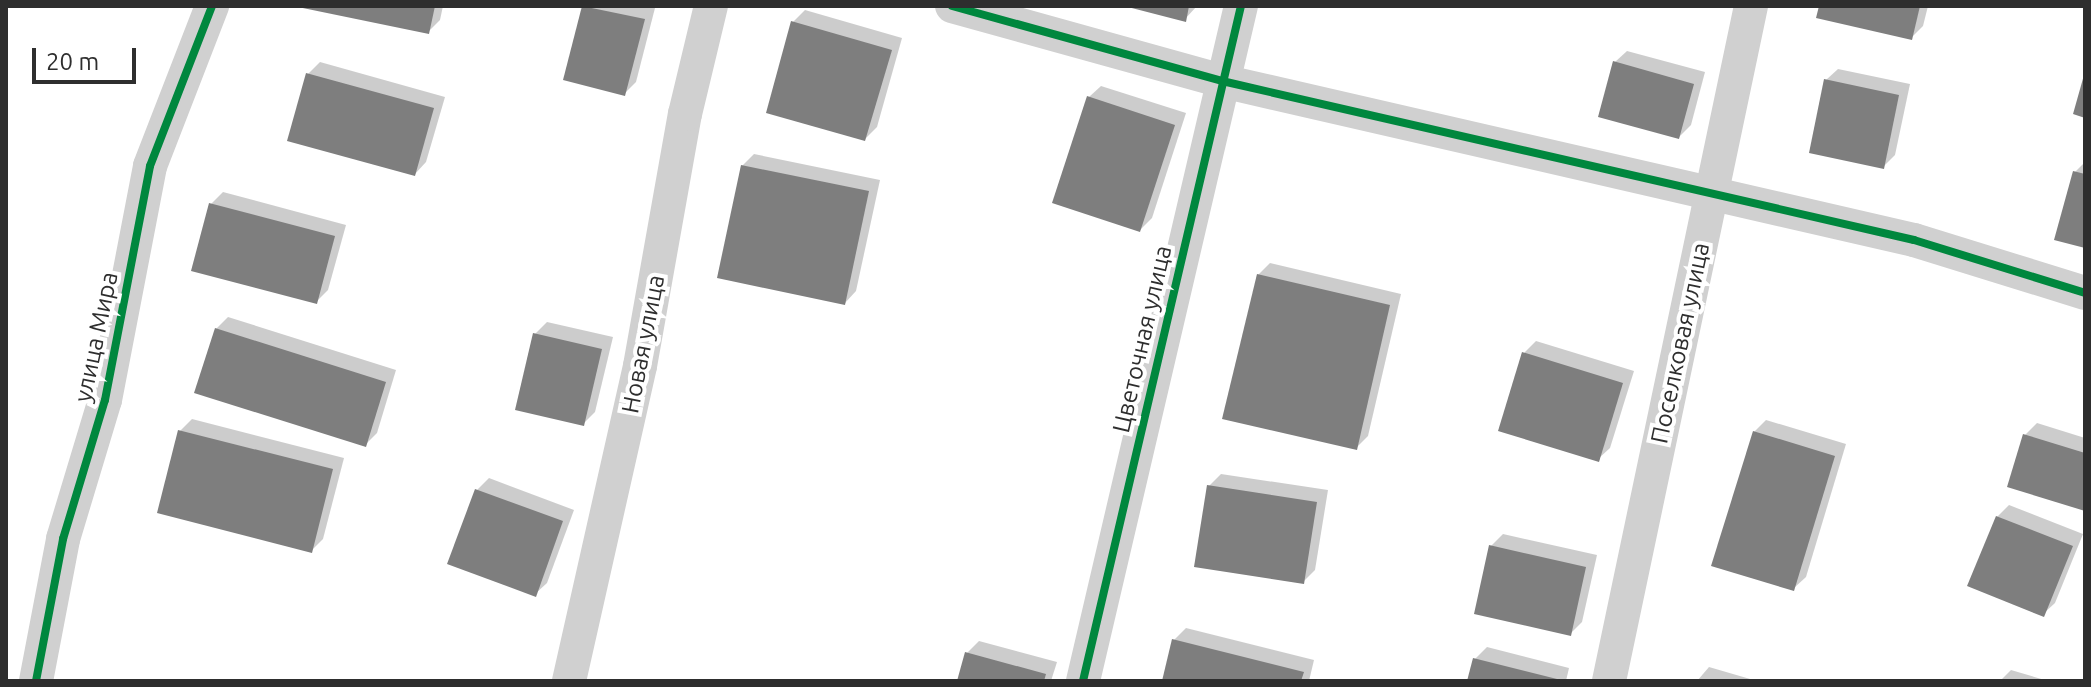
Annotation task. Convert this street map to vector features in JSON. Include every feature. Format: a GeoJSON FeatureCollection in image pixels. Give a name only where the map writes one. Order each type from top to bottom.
{"type":"FeatureCollection","features":[{"type":"Feature","properties":{"kind":"street","name":"улица Мира"},"geometry":{"type":"LineString","coordinates":[[36,681],[63,539],[105,400],[150,166],[212,6]]}},
{"type":"Feature","properties":{"kind":"street","name":"Новая улица"},"geometry":{"type":"LineString","coordinates":[[569,681],[640,366],[685,114],[711,6]]}},
{"type":"Feature","properties":{"kind":"street"},"geometry":{"type":"LineString","coordinates":[[952,6],[1222,81],[1914,240],[2085,293]]}},
{"type":"Feature","properties":{"kind":"street","name":"Цветочная улица"},"geometry":{"type":"LineString","coordinates":[[1083,681],[1241,6]]}},
{"type":"Feature","properties":{"kind":"street","name":"Поселковая улица"},"geometry":{"type":"LineString","coordinates":[[1609,681],[1751,6]]}},
{"type":"Feature","properties":{"kind":"building"},"geometry":{"type":"Polygon","coordinates":[[[293,6],[435,6],[429,34],[293,6]]]}},
{"type":"Feature","properties":{"kind":"building"},"geometry":{"type":"Polygon","coordinates":[[[582,6],[645,19],[625,96],[563,80],[582,6]]]}},
{"type":"Feature","properties":{"kind":"building"},"geometry":{"type":"Polygon","coordinates":[[[1124,6],[1189,6],[1186,22],[1124,6]]]}},
{"type":"Feature","properties":{"kind":"building"},"geometry":{"type":"Polygon","coordinates":[[[1819,6],[1920,6],[1912,40],[1816,18],[1819,6]]]}},
{"type":"Feature","properties":{"kind":"building"},"geometry":{"type":"Polygon","coordinates":[[[791,21],[892,50],[865,141],[766,113],[791,21]]]}},
{"type":"Feature","properties":{"kind":"building"},"geometry":{"type":"Polygon","coordinates":[[[1613,61],[1694,84],[1679,139],[1598,117],[1613,61]]]}},
{"type":"Feature","properties":{"kind":"building"},"geometry":{"type":"Polygon","coordinates":[[[306,73],[434,108],[415,176],[287,141],[306,73]]]}},
{"type":"Feature","properties":{"kind":"building"},"geometry":{"type":"Polygon","coordinates":[[[2085,75],[2085,118],[2073,114],[2085,75]]]}},
{"type":"Feature","properties":{"kind":"building"},"geometry":{"type":"Polygon","coordinates":[[[1824,79],[1899,95],[1884,169],[1809,153],[1824,79]]]}},
{"type":"Feature","properties":{"kind":"building"},"geometry":{"type":"Polygon","coordinates":[[[1087,96],[1175,125],[1140,232],[1052,203],[1087,96]]]}},
{"type":"Feature","properties":{"kind":"building"},"geometry":{"type":"Polygon","coordinates":[[[741,165],[869,191],[845,305],[717,278],[741,165]]]}},
{"type":"Feature","properties":{"kind":"building"},"geometry":{"type":"Polygon","coordinates":[[[2073,171],[2085,174],[2085,248],[2054,240],[2073,171]]]}},
{"type":"Feature","properties":{"kind":"building"},"geometry":{"type":"Polygon","coordinates":[[[209,203],[335,236],[317,304],[191,271],[209,203]]]}},
{"type":"Feature","properties":{"kind":"building"},"geometry":{"type":"Polygon","coordinates":[[[1257,274],[1390,305],[1357,450],[1222,419],[1257,274]]]}},
{"type":"Feature","properties":{"kind":"building"},"geometry":{"type":"Polygon","coordinates":[[[215,328],[386,382],[366,447],[194,393],[215,328]]]}},
{"type":"Feature","properties":{"kind":"building"},"geometry":{"type":"Polygon","coordinates":[[[533,333],[602,349],[584,426],[515,410],[533,333]]]}},
{"type":"Feature","properties":{"kind":"building"},"geometry":{"type":"Polygon","coordinates":[[[1522,352],[1623,383],[1599,462],[1498,431],[1522,352]]]}},
{"type":"Feature","properties":{"kind":"building"},"geometry":{"type":"Polygon","coordinates":[[[178,430],[333,469],[312,553],[157,513],[178,430]]]}},
{"type":"Feature","properties":{"kind":"building"},"geometry":{"type":"Polygon","coordinates":[[[1753,431],[1835,456],[1794,591],[1711,566],[1753,431]]]}},
{"type":"Feature","properties":{"kind":"building"},"geometry":{"type":"Polygon","coordinates":[[[2023,434],[2085,453],[2085,511],[2007,487],[2023,434]]]}},
{"type":"Feature","properties":{"kind":"building"},"geometry":{"type":"Polygon","coordinates":[[[1207,485],[1317,502],[1304,584],[1194,567],[1207,485]]]}},
{"type":"Feature","properties":{"kind":"building"},"geometry":{"type":"Polygon","coordinates":[[[475,489],[563,521],[536,597],[447,564],[475,489]]]}},
{"type":"Feature","properties":{"kind":"building"},"geometry":{"type":"Polygon","coordinates":[[[1996,516],[2073,546],[2044,617],[1967,586],[1996,516]]]}},
{"type":"Feature","properties":{"kind":"building"},"geometry":{"type":"Polygon","coordinates":[[[1489,545],[1586,567],[1571,636],[1474,614],[1489,545]]]}},
{"type":"Feature","properties":{"kind":"building"},"geometry":{"type":"Polygon","coordinates":[[[1172,639],[1304,672],[1301,681],[1162,681],[1172,639]]]}},
{"type":"Feature","properties":{"kind":"building"},"geometry":{"type":"Polygon","coordinates":[[[965,652],[1046,674],[1044,681],[957,681],[965,652]]]}},
{"type":"Feature","properties":{"kind":"building"},"geometry":{"type":"Polygon","coordinates":[[[1473,658],[1561,680],[1561,681],[1467,681],[1473,658]]]}},
{"type":"Feature","properties":{"kind":"cycle path"},"geometry":{"type":"LineString","coordinates":[[36,681],[63,539],[105,400],[150,166],[212,6]]}},
{"type":"Feature","properties":{"kind":"cycle path"},"geometry":{"type":"LineString","coordinates":[[952,6],[1222,81],[1914,240],[2085,293]]}},
{"type":"Feature","properties":{"kind":"cycle path"},"geometry":{"type":"LineString","coordinates":[[1083,681],[1241,6]]}}]}
